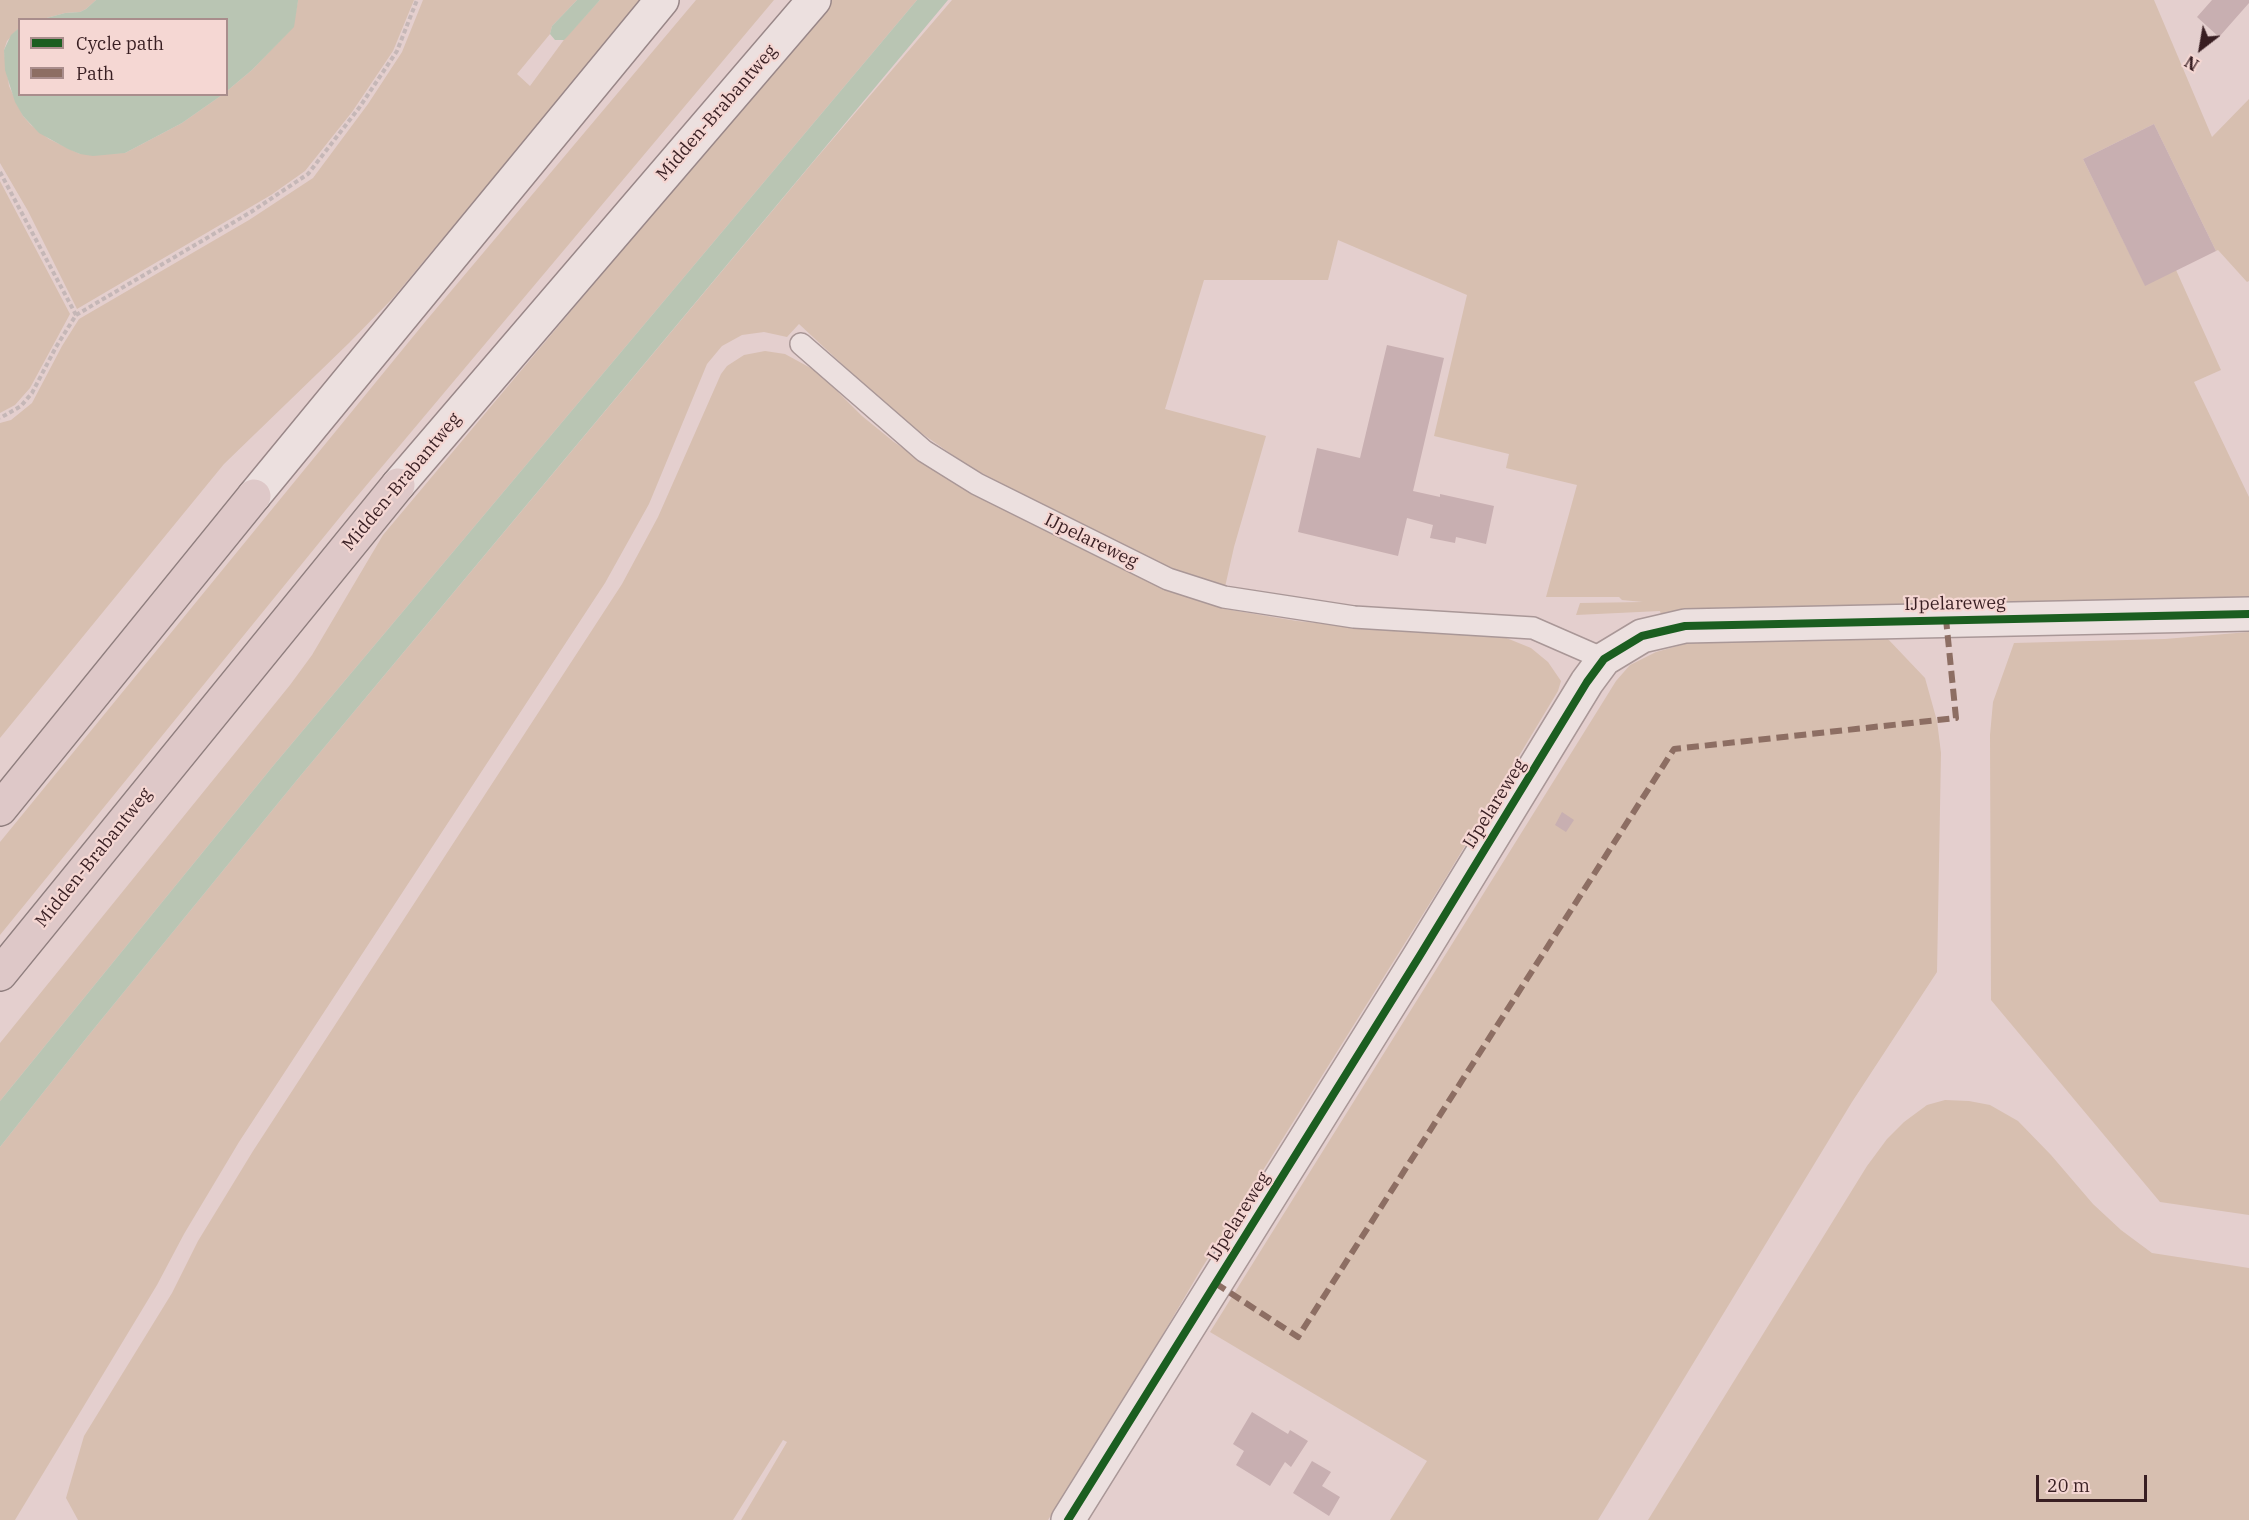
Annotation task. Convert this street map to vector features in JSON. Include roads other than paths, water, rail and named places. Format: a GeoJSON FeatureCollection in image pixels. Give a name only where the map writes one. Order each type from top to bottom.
{"type":"FeatureCollection","features":[{"type":"Feature","properties":{"kind":"highway","name":"Midden-Brabantweg"},"geometry":{"type":"LineString","coordinates":[[0,974],[398,485]]}},
{"type":"Feature","properties":{"kind":"highway"},"geometry":{"type":"LineString","coordinates":[[0,809],[254,496]]}},
{"type":"Feature","properties":{"kind":"street"},"geometry":{"type":"LineString","coordinates":[[254,496],[662,0]]}},
{"type":"Feature","properties":{"kind":"street","name":"Midden-Brabantweg"},"geometry":{"type":"LineString","coordinates":[[398,485],[814,0]]}},
{"type":"Feature","properties":{"kind":"street","name":"IJpelareweg"},"geometry":{"type":"LineString","coordinates":[[1068,1520],[1419,957],[1587,682],[1604,659],[1642,636],[1685,626],[2249,614]]}},
{"type":"Feature","properties":{"kind":"lane","name":"IJpelareweg"},"geometry":{"type":"LineString","coordinates":[[801,344],[924,451],[977,484],[1168,579],[1224,597],[1354,617],[1533,628],[1604,659]]}}]}
